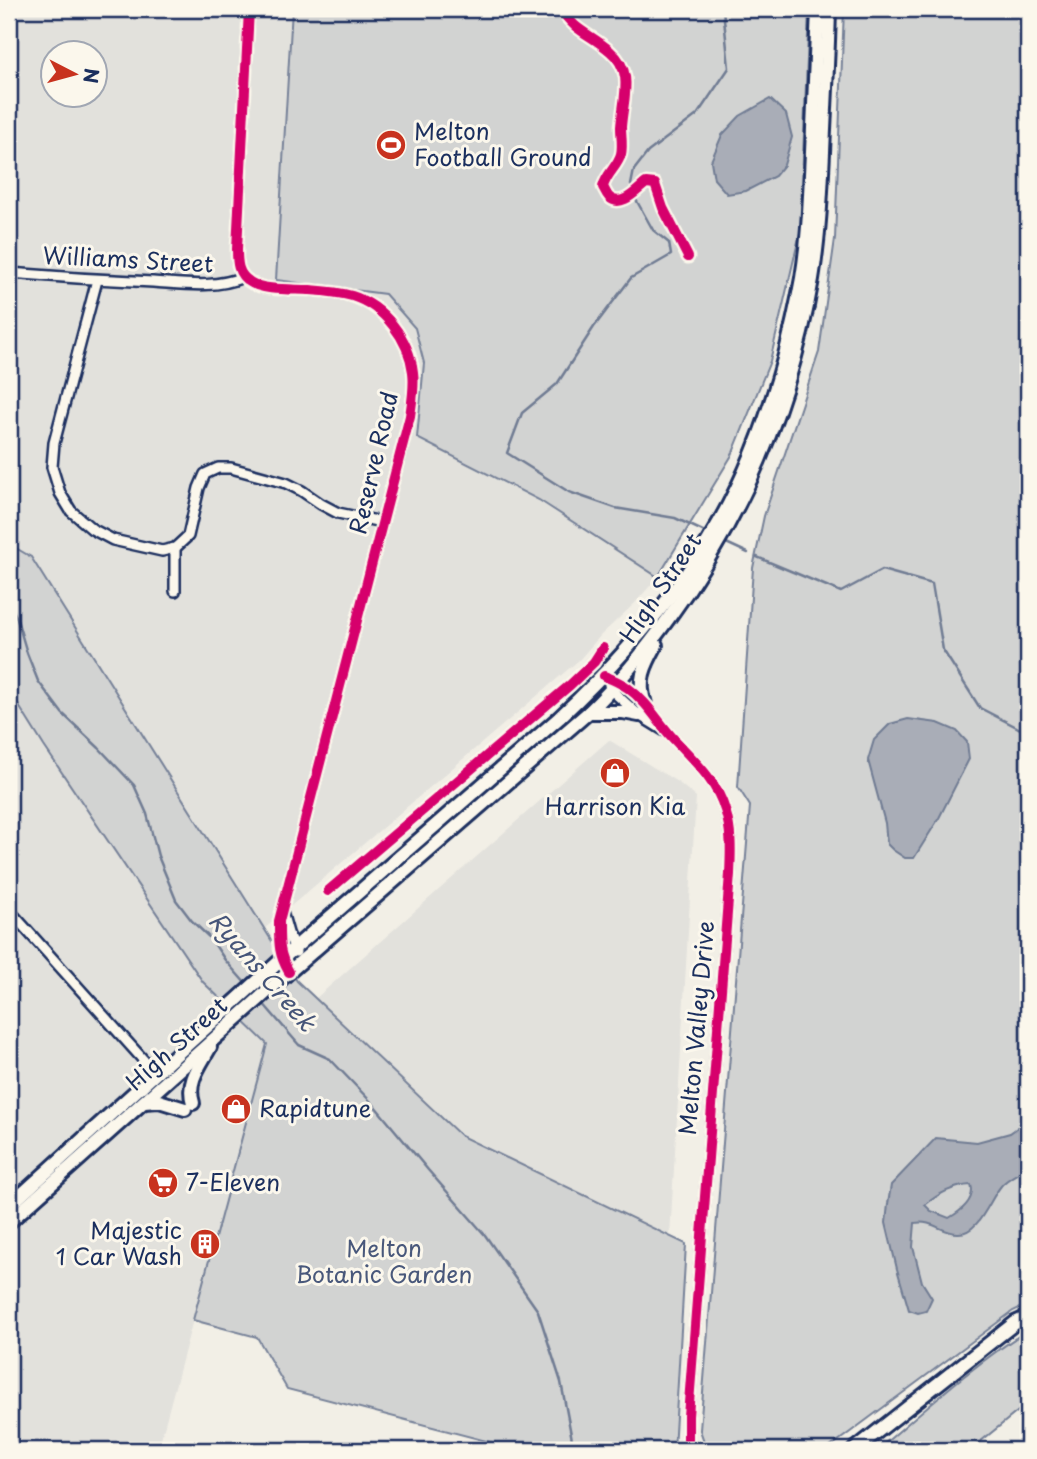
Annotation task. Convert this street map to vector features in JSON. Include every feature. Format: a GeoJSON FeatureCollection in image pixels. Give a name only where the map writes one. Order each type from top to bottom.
{"type":"FeatureCollection","features":[{"type":"Feature","properties":{"kind":"main road","name":"High Street"},"geometry":{"type":"LineString","coordinates":[[724,522],[783,365],[802,277],[810,202],[818,9]]}},
{"type":"Feature","properties":{"kind":"main road","name":"High Street"},"geometry":{"type":"LineString","coordinates":[[9,1206],[161,1078],[256,992],[302,962],[589,712],[615,686],[680,602],[755,472],[775,423],[790,375],[808,301],[819,222],[829,9]]}},
{"type":"Feature","properties":{"kind":"main road","name":"High Street"},"geometry":{"type":"LineString","coordinates":[[9,1222],[143,1102],[161,1078],[215,1038],[282,959],[559,719],[604,676],[712,544]]}},
{"type":"Feature","properties":{"kind":"main road"},"geometry":{"type":"LineString","coordinates":[[589,712],[642,710],[644,668],[680,602]]}},
{"type":"Feature","properties":{"kind":"main road"},"geometry":{"type":"LineString","coordinates":[[143,1102],[159,1101],[189,1106],[192,1082],[215,1038]]}},
{"type":"Feature","properties":{"kind":"main road"},"geometry":{"type":"LineString","coordinates":[[854,1450],[1015,1323],[1028,1317]]}},
{"type":"Feature","properties":{"kind":"street"},"geometry":{"type":"LineString","coordinates":[[243,277],[237,266],[237,249],[249,9]]}},
{"type":"Feature","properties":{"kind":"street","name":"Williams Street"},"geometry":{"type":"LineString","coordinates":[[9,273],[210,285],[230,283],[243,277]]}},
{"type":"Feature","properties":{"kind":"street","name":"Reserve Road"},"geometry":{"type":"LineString","coordinates":[[243,277],[263,287],[332,292],[352,296],[373,306],[400,334],[413,371],[410,416],[279,920],[279,944],[282,959],[289,972]]}},
{"type":"Feature","properties":{"kind":"street"},"geometry":{"type":"LineString","coordinates":[[97,280],[54,443],[52,467],[60,493],[71,511],[92,529],[113,540],[162,551],[175,548],[188,536],[205,474],[218,468],[232,468],[286,483],[338,513],[382,522]]}},
{"type":"Feature","properties":{"kind":"street"},"geometry":{"type":"LineString","coordinates":[[175,548],[175,591]]}},
{"type":"Feature","properties":{"kind":"street","name":"Melton Valley Drive"},"geometry":{"type":"LineString","coordinates":[[604,676],[670,734],[709,777],[721,798],[729,825],[731,848],[688,1416],[688,1450]]}},
{"type":"Feature","properties":{"kind":"street"},"geometry":{"type":"LineString","coordinates":[[9,910],[161,1078]]}},
{"type":"Feature","properties":{"kind":"street"},"geometry":{"type":"LineString","coordinates":[[282,911],[288,933],[302,962]]}},
{"type":"Feature","properties":{"kind":"shaded area"},"geometry":{"type":"Polygon","coordinates":[[[9,9],[292,9],[276,280],[385,294],[415,328],[424,363],[417,438],[539,501],[658,577],[579,660],[264,929],[32,557],[9,544],[9,9]]]}},
{"type":"Feature","properties":{"kind":"shaded area"},"geometry":{"type":"Polygon","coordinates":[[[770,99],[786,114],[792,137],[784,165],[775,176],[746,191],[727,194],[714,179],[711,161],[722,135],[740,116],[770,99]]]}},
{"type":"Feature","properties":{"kind":"shaded area"},"geometry":{"type":"Polygon","coordinates":[[[9,691],[203,982],[267,1044],[158,1450],[9,1450],[9,691]]]}},
{"type":"Feature","properties":{"kind":"shaded area"},"geometry":{"type":"Polygon","coordinates":[[[908,719],[938,723],[957,731],[967,742],[969,759],[939,818],[914,858],[905,858],[887,844],[885,823],[868,760],[874,740],[890,724],[908,719]]]}},
{"type":"Feature","properties":{"kind":"shaded area"},"geometry":{"type":"Polygon","coordinates":[[[609,740],[679,783],[696,797],[670,1236],[461,1136],[315,999],[609,740]]]}},
{"type":"Feature","properties":{"kind":"shaded area"},"geometry":{"type":"Polygon","coordinates":[[[1028,1120],[1028,1167],[1004,1183],[972,1228],[958,1233],[927,1223],[915,1223],[913,1247],[922,1282],[932,1298],[926,1311],[918,1313],[909,1310],[886,1223],[891,1185],[936,1138],[977,1142],[1010,1133],[1028,1120]],[[971,1185],[952,1189],[925,1205],[931,1211],[949,1218],[966,1204],[972,1190],[971,1185]]]}},
{"type":"Feature","properties":{"kind":"green space"},"geometry":{"type":"Polygon","coordinates":[[[292,9],[809,9],[800,233],[770,361],[732,455],[658,577],[539,500],[417,438],[424,363],[415,328],[385,294],[276,280],[292,9]]]}},
{"type":"Feature","properties":{"kind":"green space"},"geometry":{"type":"Polygon","coordinates":[[[844,9],[1028,9],[1028,1304],[1013,1311],[826,1450],[707,1450],[700,1430],[750,806],[738,787],[753,568],[764,516],[819,352],[835,239],[844,9]]]}},
{"type":"Feature","properties":{"kind":"green space","name":"Melton Botanic Garden"},"geometry":{"type":"Polygon","coordinates":[[[9,544],[31,557],[297,981],[461,1136],[686,1244],[674,1450],[521,1450],[287,1389],[257,1337],[193,1320],[267,1044],[203,982],[9,690],[9,544]]]}},
{"type":"Feature","properties":{"kind":"green space"},"geometry":{"type":"Polygon","coordinates":[[[1028,1330],[1028,1403],[970,1450],[877,1450],[969,1372],[1028,1330]]]}},
{"type":"Feature","properties":{"kind":"waterway"},"geometry":{"type":"LineString","coordinates":[[707,533],[675,518],[615,508],[569,492],[507,453],[522,413],[557,384],[594,327],[631,278],[671,255],[669,243],[653,230],[634,196],[631,185],[634,170],[648,152],[697,115],[729,68],[723,9]]}},
{"type":"Feature","properties":{"kind":"waterway"},"geometry":{"type":"LineString","coordinates":[[722,541],[748,553]]}},
{"type":"Feature","properties":{"kind":"waterway"},"geometry":{"type":"LineString","coordinates":[[757,557],[841,592],[882,570],[932,584],[943,650],[980,708],[1028,733]]}},
{"type":"Feature","properties":{"kind":"waterway","name":"Ryans Creek"},"geometry":{"type":"LineString","coordinates":[[9,602],[38,681],[62,713],[134,785],[147,814],[158,856],[176,900],[246,984]]}},
{"type":"Feature","properties":{"kind":"waterway","name":"Ryans Creek"},"geometry":{"type":"LineString","coordinates":[[262,1002],[299,1045],[330,1059],[374,1105],[485,1235],[538,1311],[561,1382],[574,1450]]}},
{"type":"Feature","properties":{"kind":"cycle path"},"geometry":{"type":"LineString","coordinates":[[249,9],[237,249],[240,271],[250,282],[262,287],[336,293],[352,296],[374,307],[393,325],[400,336],[411,360],[414,378],[410,416],[279,921],[281,953],[289,972]]}},
{"type":"Feature","properties":{"kind":"cycle path"},"geometry":{"type":"LineString","coordinates":[[561,9],[572,23],[610,51],[623,68],[626,86],[621,154],[603,187],[609,197],[619,201],[629,197],[646,183],[655,184],[663,208],[688,257]]}},
{"type":"Feature","properties":{"kind":"cycle path"},"geometry":{"type":"LineString","coordinates":[[328,891],[570,685],[594,662],[603,648]]}},
{"type":"Feature","properties":{"kind":"cycle path"},"geometry":{"type":"LineString","coordinates":[[604,676],[625,686],[640,699],[702,770],[721,799],[730,834],[730,874],[688,1416],[688,1450]]}},
{"type":"Feature","properties":{"kind":"place","name":"Melton Football Ground"},"geometry":{"type":"Point","coordinates":[391,145]}},
{"type":"Feature","properties":{"kind":"place","name":"Harrison Kia"},"geometry":{"type":"Point","coordinates":[615,773]}},
{"type":"Feature","properties":{"kind":"place","name":"Rapidtune"},"geometry":{"type":"Point","coordinates":[236,1109]}},
{"type":"Feature","properties":{"kind":"place","name":"7-Eleven"},"geometry":{"type":"Point","coordinates":[163,1183]}},
{"type":"Feature","properties":{"kind":"place","name":"Majestic 1 Car Wash"},"geometry":{"type":"Point","coordinates":[205,1244]}}]}
